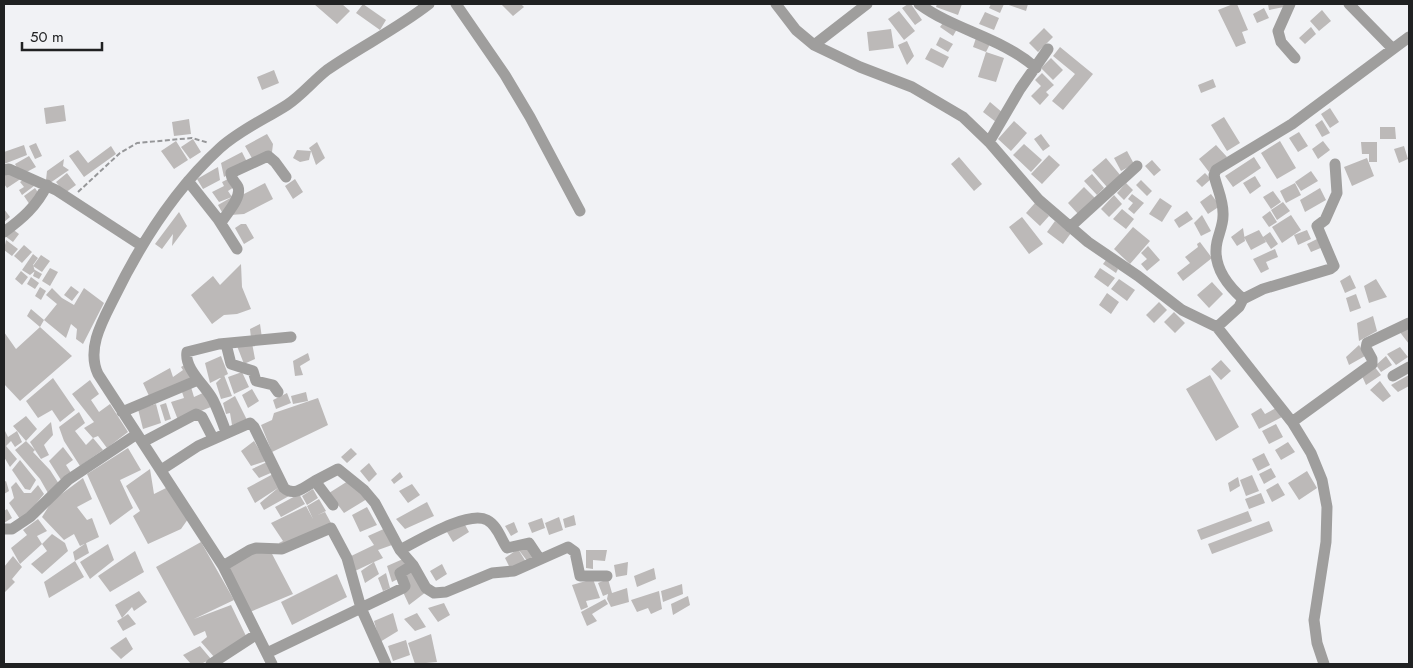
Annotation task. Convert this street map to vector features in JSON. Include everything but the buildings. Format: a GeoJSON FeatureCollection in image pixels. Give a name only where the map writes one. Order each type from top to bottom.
{"type":"FeatureCollection","features":[{"type":"Feature","properties":{"kind":"street"},"geometry":{"type":"LineString","coordinates":[[456,4],[525,109],[580,212]]}},
{"type":"Feature","properties":{"kind":"street"},"geometry":{"type":"LineString","coordinates":[[776,4],[796,30],[814,45],[860,67],[912,87],[936,99],[962,116],[990,142],[1039,200],[1070,227],[1182,310],[1217,327],[1292,422],[1311,453],[1322,480],[1327,507],[1326,542],[1314,620],[1317,643],[1324,664]]}},
{"type":"Feature","properties":{"kind":"street"},"geometry":{"type":"LineString","coordinates":[[814,45],[867,4]]}},
{"type":"Feature","properties":{"kind":"street"},"geometry":{"type":"LineString","coordinates":[[919,4],[954,23],[1019,53],[1036,68]]}},
{"type":"Feature","properties":{"kind":"street"},"geometry":{"type":"LineString","coordinates":[[1290,4],[1278,31],[1281,42],[1295,58]]}},
{"type":"Feature","properties":{"kind":"street"},"geometry":{"type":"LineString","coordinates":[[1349,4],[1392,48]]}},
{"type":"Feature","properties":{"kind":"street"},"geometry":{"type":"LineString","coordinates":[[272,664],[224,566],[98,374],[93,356],[95,344],[108,310],[142,246],[188,181],[220,148],[252,125],[289,103],[332,67],[423,5]]}},
{"type":"Feature","properties":{"kind":"street"},"geometry":{"type":"LineString","coordinates":[[1243,299],[1232,290],[1219,268],[1216,256],[1223,219],[1223,206],[1214,174],[1216,170],[1292,124],[1409,37]]}},
{"type":"Feature","properties":{"kind":"street"},"geometry":{"type":"LineString","coordinates":[[990,142],[1048,49]]}},
{"type":"Feature","properties":{"kind":"street"},"geometry":{"type":"LineString","coordinates":[[221,223],[238,194],[238,188],[231,177],[231,173],[270,156],[286,177]]}},
{"type":"Feature","properties":{"kind":"street"},"geometry":{"type":"LineString","coordinates":[[1217,327],[1239,306],[1243,299],[1263,289],[1330,269],[1334,266],[1317,226],[1325,220],[1337,193],[1335,164]]}},
{"type":"Feature","properties":{"kind":"street"},"geometry":{"type":"LineString","coordinates":[[1070,227],[1137,166]]}},
{"type":"Feature","properties":{"kind":"street"},"geometry":{"type":"LineString","coordinates":[[4,170],[9,169],[47,185],[142,246]]}},
{"type":"Feature","properties":{"kind":"street"},"geometry":{"type":"LineString","coordinates":[[188,181],[221,223],[237,249]]}},
{"type":"Feature","properties":{"kind":"street"},"geometry":{"type":"LineString","coordinates":[[4,232],[30,211],[40,199],[47,185]]}},
{"type":"Feature","properties":{"kind":"street"},"geometry":{"type":"LineString","coordinates":[[1292,422],[1372,364],[1372,359],[1366,348],[1367,344],[1409,323]]}},
{"type":"Feature","properties":{"kind":"street"},"geometry":{"type":"LineString","coordinates":[[226,432],[212,399],[198,380],[186,357],[187,352],[226,344],[291,337]]}},
{"type":"Feature","properties":{"kind":"street"},"geometry":{"type":"LineString","coordinates":[[226,344],[232,364],[253,371],[256,381],[273,385],[278,392]]}},
{"type":"Feature","properties":{"kind":"street"},"geometry":{"type":"LineString","coordinates":[[1393,376],[1409,366]]}},
{"type":"Feature","properties":{"kind":"street"},"geometry":{"type":"LineString","coordinates":[[122,412],[198,380]]}},
{"type":"Feature","properties":{"kind":"street"},"geometry":{"type":"LineString","coordinates":[[4,529],[12,529],[30,517],[68,480],[140,438],[196,414],[202,417],[213,438]]}},
{"type":"Feature","properties":{"kind":"street"},"geometry":{"type":"LineString","coordinates":[[162,470],[213,438],[248,423],[252,424],[284,488],[288,492],[296,492],[336,469],[343,471],[375,503],[400,550],[413,565],[426,588],[438,594],[492,573],[514,572],[539,558],[571,548],[575,552],[580,576],[607,576]]}},
{"type":"Feature","properties":{"kind":"street"},"geometry":{"type":"LineString","coordinates":[[315,481],[333,505]]}},
{"type":"Feature","properties":{"kind":"street"},"geometry":{"type":"LineString","coordinates":[[400,550],[462,520],[479,517],[490,522],[507,548],[530,544],[539,558]]}},
{"type":"Feature","properties":{"kind":"street"},"geometry":{"type":"LineString","coordinates":[[224,566],[250,550],[256,548],[282,549],[331,528],[347,558],[361,608],[386,664]]}},
{"type":"Feature","properties":{"kind":"street"},"geometry":{"type":"LineString","coordinates":[[267,653],[403,588],[405,586],[400,573],[413,565]]}},
{"type":"Feature","properties":{"kind":"street"},"geometry":{"type":"LineString","coordinates":[[211,664],[257,634]]}},
{"type":"Feature","properties":{"kind":"path"},"geometry":{"type":"LineString","coordinates":[[71,199],[120,154],[137,143],[192,138],[220,148]]}}]}
